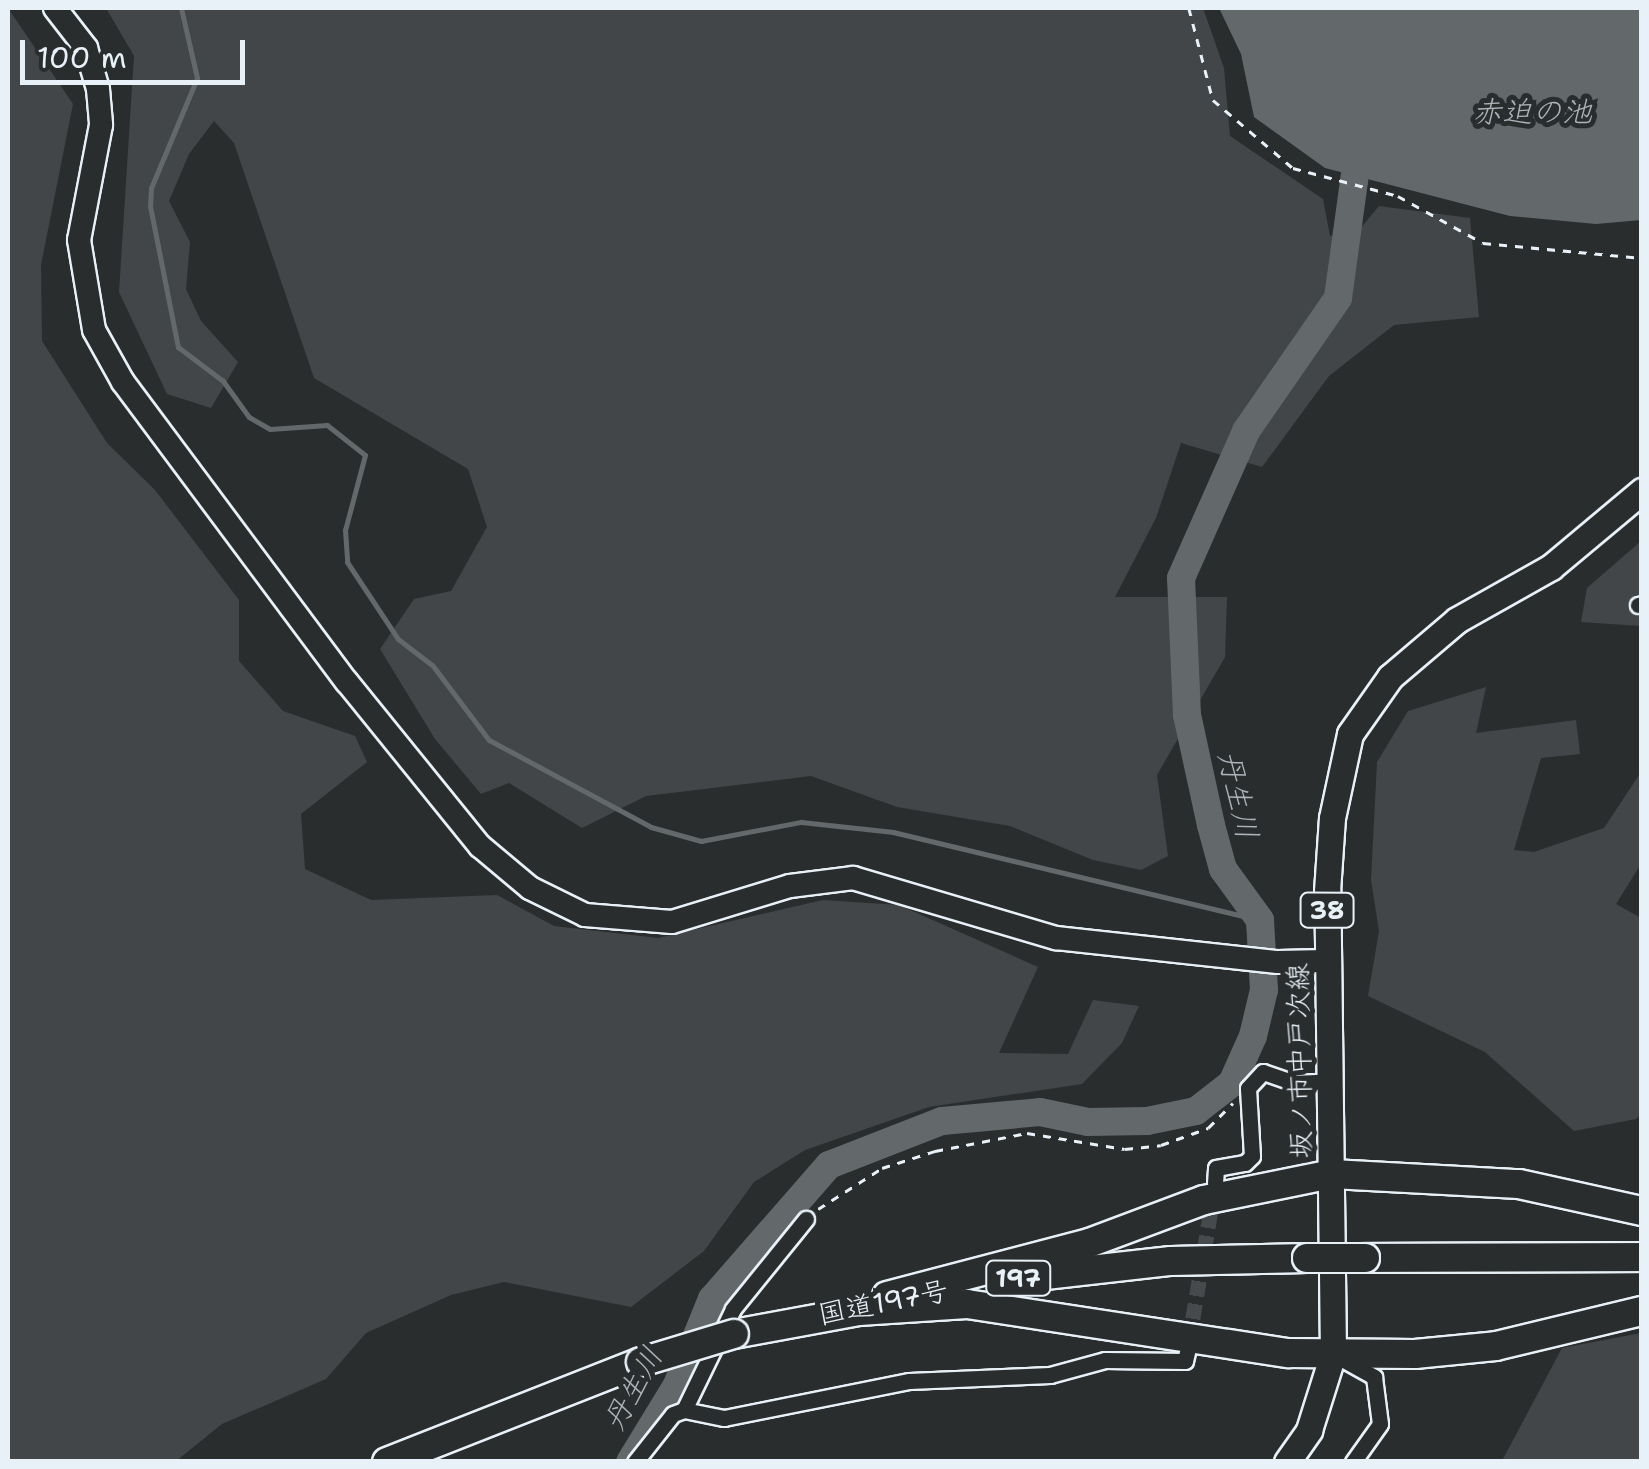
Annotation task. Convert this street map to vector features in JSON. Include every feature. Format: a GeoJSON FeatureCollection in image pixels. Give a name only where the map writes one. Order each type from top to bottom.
{"type":"FeatureCollection","features":[{"type":"Feature","properties":{"kind":"highway"},"geometry":{"type":"LineString","coordinates":[[861,1303],[1089,1243],[1204,1200],[1332,1174],[1520,1184],[1642,1210]]}},
{"type":"Feature","properties":{"kind":"highway","name":"国道197号"},"geometry":{"type":"LineString","coordinates":[[387,1462],[641,1362],[861,1303],[1103,1267],[1306,1258],[1642,1257]]}},
{"type":"Feature","properties":{"kind":"highway"},"geometry":{"type":"LineString","coordinates":[[734,1334],[858,1312],[967,1304],[1332,1354],[1496,1346],[1642,1310]]}},
{"type":"Feature","properties":{"kind":"main road","name":"坂ノ市中戸次線"},"geometry":{"type":"LineString","coordinates":[[1287,1462],[1309,1430],[1332,1354],[1331,1081],[1326,961],[1332,818],[1350,734],[1390,678],[1457,620],[1551,566],[1642,491]]}},
{"type":"Feature","properties":{"kind":"street"},"geometry":{"type":"LineString","coordinates":[[56,8],[86,48],[98,89],[101,125],[79,240],[94,330],[123,382],[347,682],[504,868],[558,904],[631,922],[672,922],[790,886],[853,878],[1056,938],[1238,959],[1326,961]]}},
{"type":"Feature","properties":{"kind":"street"},"geometry":{"type":"LineString","coordinates":[[1216,1183],[1216,1168],[1245,1164],[1252,1156],[1248,1088],[1263,1072],[1296,1082],[1331,1081]]}},
{"type":"Feature","properties":{"kind":"street"},"geometry":{"type":"LineString","coordinates":[[684,1410],[732,1309],[806,1219]]}},
{"type":"Feature","properties":{"kind":"street"},"geometry":{"type":"LineString","coordinates":[[635,1462],[673,1414],[684,1410],[724,1418],[909,1381],[1050,1374],[1105,1360],[1185,1361],[1188,1348]]}},
{"type":"Feature","properties":{"kind":"street"},"geometry":{"type":"LineString","coordinates":[[1332,1354],[1374,1376],[1380,1424],[1353,1462]]}},
{"type":"Feature","properties":{"kind":"path"},"geometry":{"type":"LineString","coordinates":[[1190,8],[1213,100],[1293,168],[1398,196],[1483,244],[1642,258]]}},
{"type":"Feature","properties":{"kind":"path"},"geometry":{"type":"LineString","coordinates":[[806,1219],[882,1168],[1002,1135],[1052,1135],[1124,1149],[1190,1137],[1248,1088]]}},
{"type":"Feature","properties":{"kind":"shaded area"},"geometry":{"type":"Polygon","coordinates":[[[8,8],[73,104],[41,265],[42,341],[107,443],[155,490],[239,600],[239,661],[283,711],[355,736],[367,762],[301,814],[305,869],[371,900],[497,895],[554,926],[658,938],[823,900],[899,905],[1038,967],[999,1053],[1068,1054],[1093,1000],[1139,1006],[1122,1043],[1082,1084],[929,1107],[805,1150],[754,1182],[704,1251],[631,1307],[504,1282],[451,1295],[366,1333],[326,1379],[222,1424],[176,1461],[8,1461],[8,8]]]}},
{"type":"Feature","properties":{"kind":"shaded area"},"geometry":{"type":"Polygon","coordinates":[[[106,8],[1203,8],[1224,68],[1230,136],[1323,199],[1330,236],[1359,230],[1379,206],[1470,218],[1479,317],[1394,325],[1329,376],[1262,467],[1181,443],[1156,518],[1115,597],[1227,597],[1225,657],[1157,775],[1168,856],[1141,870],[1093,860],[1010,826],[897,807],[811,776],[646,796],[582,828],[509,783],[481,794],[435,739],[380,649],[414,599],[451,591],[487,527],[468,469],[314,378],[234,143],[214,121],[189,154],[169,201],[190,242],[186,289],[201,321],[238,362],[211,408],[167,394],[119,292],[134,56],[106,8]]]}},
{"type":"Feature","properties":{"kind":"shaded area"},"geometry":{"type":"Polygon","coordinates":[[[1641,541],[1641,626],[1581,622],[1587,588],[1641,541]]]}},
{"type":"Feature","properties":{"kind":"shaded area"},"geometry":{"type":"Polygon","coordinates":[[[1486,687],[1476,733],[1576,720],[1580,754],[1541,758],[1514,850],[1534,852],[1604,828],[1641,772],[1641,864],[1616,904],[1641,918],[1642,1113],[1636,1119],[1574,1131],[1485,1052],[1368,996],[1379,931],[1371,880],[1377,762],[1408,711],[1486,687]]]}},
{"type":"Feature","properties":{"kind":"shaded area"},"geometry":{"type":"Polygon","coordinates":[[[1641,1333],[1641,1461],[1502,1461],[1562,1348],[1641,1333]]]}},
{"type":"Feature","properties":{"kind":"water","name":"赤迫の池"},"geometry":{"type":"Polygon","coordinates":[[[1219,8],[1641,8],[1641,220],[1596,224],[1510,216],[1325,168],[1254,117],[1241,54],[1219,8]]]}},
{"type":"Feature","properties":{"kind":"waterway"},"geometry":{"type":"LineString","coordinates":[[181,8],[197,78],[151,188],[150,206],[178,347],[223,381],[249,417],[270,429],[327,425],[365,455],[345,530],[347,562],[398,639],[433,666],[489,740],[651,827],[701,841],[801,822],[893,832],[1260,920]]}},
{"type":"Feature","properties":{"kind":"waterway","name":"丹生川"},"geometry":{"type":"LineString","coordinates":[[630,1462],[677,1385],[712,1299],[829,1165],[942,1121],[1040,1112],[1088,1122],[1147,1121],[1196,1111],[1232,1083],[1253,1036],[1264,990],[1260,920],[1223,869],[1211,825],[1187,715],[1181,578],[1246,431],[1338,298],[1357,160],[1374,149]]}},
{"type":"Feature","properties":{"kind":"tunnel"},"geometry":{"type":"LineString","coordinates":[[1189,1341],[1213,1197]]}}]}
